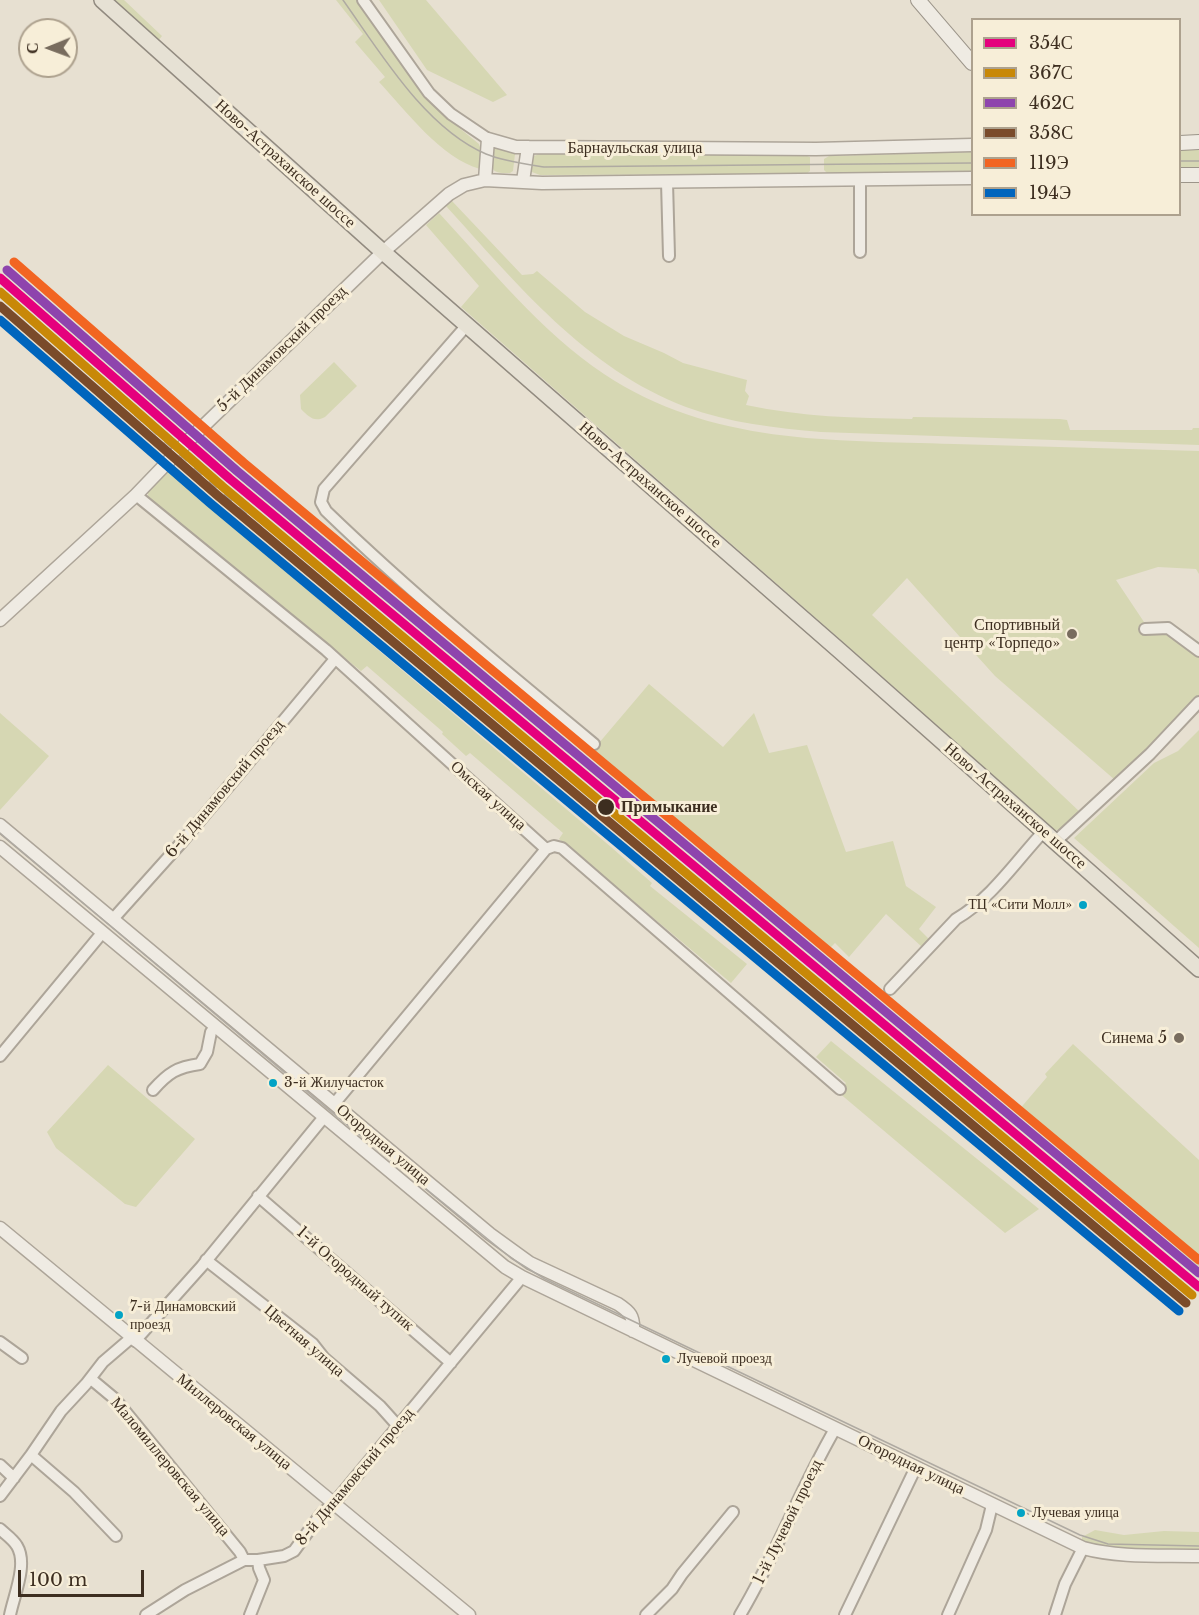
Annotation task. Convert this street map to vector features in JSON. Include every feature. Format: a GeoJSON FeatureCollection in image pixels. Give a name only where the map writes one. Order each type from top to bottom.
{"type":"FeatureCollection","features":[{"type":"Feature","properties":{"kind":"main road","name":"Ново-Астраханское шоссе"},"geometry":{"type":"LineString","coordinates":[[102,0],[383,252],[1199,969]]}},
{"type":"Feature","properties":{"kind":"main road"},"geometry":{"type":"LineString","coordinates":[[918,0],[971,62]]}},
{"type":"Feature","properties":{"kind":"main road"},"geometry":{"type":"LineString","coordinates":[[1181,143],[1199,142]]}},
{"type":"Feature","properties":{"kind":"main road"},"geometry":{"type":"LineString","coordinates":[[1181,175],[1199,175]]}},
{"type":"Feature","properties":{"kind":"street","name":"Барнаульская улица"},"geometry":{"type":"LineString","coordinates":[[363,0],[429,93],[450,114],[488,140],[516,147],[816,149],[971,145]]}},
{"type":"Feature","properties":{"kind":"street"},"geometry":{"type":"LineString","coordinates":[[484,180],[488,140]]}},
{"type":"Feature","properties":{"kind":"street"},"geometry":{"type":"LineString","coordinates":[[523,181],[528,147]]}},
{"type":"Feature","properties":{"kind":"street","name":"Барнаульская улица"},"geometry":{"type":"LineString","coordinates":[[383,252],[449,194],[464,185],[484,180],[542,183],[971,178]]}},
{"type":"Feature","properties":{"kind":"street"},"geometry":{"type":"LineString","coordinates":[[861,179],[861,252]]}},
{"type":"Feature","properties":{"kind":"street"},"geometry":{"type":"LineString","coordinates":[[667,182],[669,256]]}},
{"type":"Feature","properties":{"kind":"street","name":"5-й Динамовский проезд"},"geometry":{"type":"LineString","coordinates":[[0,620],[136,495],[188,441],[383,252]]}},
{"type":"Feature","properties":{"kind":"street"},"geometry":{"type":"LineString","coordinates":[[467,325],[324,489],[321,501],[326,511],[379,563],[594,744]]}},
{"type":"Feature","properties":{"kind":"street","name":"Омская улица"},"geometry":{"type":"LineString","coordinates":[[136,495],[228,568],[335,659],[546,849],[554,846],[562,848],[840,1089]]}},
{"type":"Feature","properties":{"kind":"street"},"geometry":{"type":"LineString","coordinates":[[1145,629],[1168,628],[1199,651]]}},
{"type":"Feature","properties":{"kind":"street","name":"6-й Динамовский проезд"},"geometry":{"type":"LineString","coordinates":[[113,919],[182,842],[335,659]]}},
{"type":"Feature","properties":{"kind":"street"},"geometry":{"type":"LineString","coordinates":[[890,989],[956,919],[965,914],[1050,836],[1150,754],[1199,702]]}},
{"type":"Feature","properties":{"kind":"street","name":"Огородная улица"},"geometry":{"type":"LineString","coordinates":[[0,825],[490,1234],[530,1263],[618,1304],[630,1312],[633,1331]]}},
{"type":"Feature","properties":{"kind":"street","name":"Огородная улица"},"geometry":{"type":"LineString","coordinates":[[0,847],[505,1267],[1083,1548],[1130,1555],[1199,1556]]}},
{"type":"Feature","properties":{"kind":"street"},"geometry":{"type":"LineString","coordinates":[[334,1104],[546,849]]}},
{"type":"Feature","properties":{"kind":"street"},"geometry":{"type":"LineString","coordinates":[[0,1056],[102,933]]}},
{"type":"Feature","properties":{"kind":"street"},"geometry":{"type":"LineString","coordinates":[[153,1090],[167,1074],[187,1066],[200,1064],[207,1052],[211,1032],[215,1027]]}},
{"type":"Feature","properties":{"kind":"street"},"geometry":{"type":"LineString","coordinates":[[0,1497],[61,1411],[91,1379],[103,1362],[133,1340],[206,1260],[324,1117]]}},
{"type":"Feature","properties":{"kind":"street","name":"1-й Огородный тупик"},"geometry":{"type":"LineString","coordinates":[[258,1196],[451,1363]]}},
{"type":"Feature","properties":{"kind":"street","name":"Миллеровская улица"},"geometry":{"type":"LineString","coordinates":[[0,1228],[133,1340],[470,1615]]}},
{"type":"Feature","properties":{"kind":"street","name":"Цветная улица"},"geometry":{"type":"LineString","coordinates":[[206,1260],[313,1344],[324,1358],[380,1406],[398,1426]]}},
{"type":"Feature","properties":{"kind":"street","name":"8-й Динамовский проезд"},"geometry":{"type":"LineString","coordinates":[[146,1615],[185,1590],[244,1560],[284,1556],[294,1551],[321,1514],[334,1503],[522,1277]]}},
{"type":"Feature","properties":{"kind":"street"},"geometry":{"type":"LineString","coordinates":[[1,1344],[22,1359]]}},
{"type":"Feature","properties":{"kind":"street","name":"Маломиллеровская улица"},"geometry":{"type":"LineString","coordinates":[[91,1379],[115,1399],[240,1552],[244,1560]]}},
{"type":"Feature","properties":{"kind":"street","name":"1-й Лучевой проезд"},"geometry":{"type":"LineString","coordinates":[[740,1615],[761,1580],[835,1429]]}},
{"type":"Feature","properties":{"kind":"street"},"geometry":{"type":"LineString","coordinates":[[31,1455],[74,1492],[116,1536]]}},
{"type":"Feature","properties":{"kind":"street"},"geometry":{"type":"LineString","coordinates":[[0,1465],[14,1478]]}},
{"type":"Feature","properties":{"kind":"street"},"geometry":{"type":"LineString","coordinates":[[845,1615],[916,1467]]}},
{"type":"Feature","properties":{"kind":"street"},"geometry":{"type":"LineString","coordinates":[[948,1615],[986,1530],[992,1505]]}},
{"type":"Feature","properties":{"kind":"street"},"geometry":{"type":"LineString","coordinates":[[646,1615],[672,1589],[733,1512]]}},
{"type":"Feature","properties":{"kind":"street"},"geometry":{"type":"LineString","coordinates":[[0,1529],[16,1544],[20,1554],[21,1566],[10,1615]]}},
{"type":"Feature","properties":{"kind":"street"},"geometry":{"type":"LineString","coordinates":[[1055,1615],[1065,1584],[1083,1548]]}},
{"type":"Feature","properties":{"kind":"street"},"geometry":{"type":"LineString","coordinates":[[250,1615],[264,1580],[258,1560]]}},
{"type":"Feature","properties":{"kind":"green space"},"geometry":{"type":"Polygon","coordinates":[[[113,0],[124,0],[162,36],[158,41],[113,0]]]}},
{"type":"Feature","properties":{"kind":"green space"},"geometry":{"type":"Polygon","coordinates":[[[336,0],[356,0],[427,97],[447,118],[479,144],[483,156],[480,169],[438,145],[379,82],[385,77],[355,42],[363,34],[336,0]]]}},
{"type":"Feature","properties":{"kind":"green space"},"geometry":{"type":"Polygon","coordinates":[[[379,0],[426,0],[507,95],[493,102],[427,70],[379,0]]]}},
{"type":"Feature","properties":{"kind":"green space"},"geometry":{"type":"Polygon","coordinates":[[[492,147],[515,154],[513,171],[503,173],[492,168],[492,147]]]}},
{"type":"Feature","properties":{"kind":"green space"},"geometry":{"type":"Polygon","coordinates":[[[1181,149],[1199,149],[1199,169],[1181,169],[1181,149]]]}},
{"type":"Feature","properties":{"kind":"green space"},"geometry":{"type":"Polygon","coordinates":[[[971,152],[971,172],[828,174],[824,170],[824,159],[829,156],[971,152]]]}},
{"type":"Feature","properties":{"kind":"green space"},"geometry":{"type":"Polygon","coordinates":[[[541,153],[804,155],[810,157],[810,171],[806,174],[540,175],[532,172],[530,167],[532,157],[541,153]]]}},
{"type":"Feature","properties":{"kind":"green space"},"geometry":{"type":"Polygon","coordinates":[[[452,201],[522,275],[533,274],[537,271],[585,312],[624,336],[683,363],[747,380],[745,391],[749,396],[746,405],[788,412],[849,417],[1060,419],[1067,420],[1070,430],[1192,430],[1199,428],[1199,445],[821,432],[753,424],[702,413],[650,391],[585,347],[555,321],[499,265],[446,206],[452,201]]]}},
{"type":"Feature","properties":{"kind":"green space"},"geometry":{"type":"Polygon","coordinates":[[[439,213],[537,319],[581,357],[604,374],[645,397],[687,414],[729,426],[817,439],[1199,451],[1199,574],[1196,569],[1158,567],[1116,580],[1146,625],[1171,624],[1199,643],[1199,698],[1115,780],[995,676],[907,578],[872,615],[1081,813],[1064,829],[1055,830],[461,307],[479,286],[426,225],[439,213]]]}},
{"type":"Feature","properties":{"kind":"green space"},"geometry":{"type":"Polygon","coordinates":[[[334,362],[357,386],[325,417],[312,418],[301,409],[300,395],[334,362]]]}},
{"type":"Feature","properties":{"kind":"green space"},"geometry":{"type":"Polygon","coordinates":[[[169,469],[338,616],[611,847],[652,883],[650,886],[747,964],[731,983],[559,839],[563,833],[470,753],[466,756],[442,734],[443,732],[367,666],[361,671],[148,500],[148,490],[169,469]]]}},
{"type":"Feature","properties":{"kind":"green space"},"geometry":{"type":"Polygon","coordinates":[[[649,684],[723,747],[754,713],[769,753],[807,745],[846,852],[893,841],[906,886],[936,907],[919,929],[929,939],[922,947],[886,914],[849,957],[835,943],[829,949],[781,906],[743,881],[593,750],[649,684]]]}},
{"type":"Feature","properties":{"kind":"green space"},"geometry":{"type":"Polygon","coordinates":[[[0,713],[49,756],[0,810],[0,713]]]}},
{"type":"Feature","properties":{"kind":"green space"},"geometry":{"type":"Polygon","coordinates":[[[1199,730],[1199,948],[1074,838],[1154,763],[1178,751],[1199,730]]]}},
{"type":"Feature","properties":{"kind":"green space"},"geometry":{"type":"Polygon","coordinates":[[[831,1041],[1039,1209],[1005,1233],[838,1092],[846,1083],[816,1057],[831,1041]]]}},
{"type":"Feature","properties":{"kind":"green space"},"geometry":{"type":"Polygon","coordinates":[[[1073,1044],[1199,1160],[1199,1267],[1018,1111],[1047,1077],[1045,1074],[1073,1044]]]}},
{"type":"Feature","properties":{"kind":"green space"},"geometry":{"type":"Polygon","coordinates":[[[108,1065],[195,1139],[136,1207],[125,1204],[56,1148],[47,1132],[108,1065]]]}},
{"type":"Feature","properties":{"kind":"green space"},"geometry":{"type":"Polygon","coordinates":[[[1095,1530],[1124,1535],[1164,1531],[1199,1532],[1199,1551],[1129,1551],[1085,1543],[1082,1540],[1082,1537],[1095,1530]]]}},
{"type":"Feature","properties":{"kind":"tram line"},"geometry":{"type":"LineString","coordinates":[[343,0],[388,65],[424,108],[464,142],[500,159],[544,167],[971,163]]}},
{"type":"Feature","properties":{"kind":"tram line"},"geometry":{"type":"LineString","coordinates":[[1181,161],[1199,161]]}},
{"type":"Feature","properties":{"kind":"tram line"},"geometry":{"type":"LineString","coordinates":[[0,833],[329,1110],[511,1258],[545,1279],[1080,1535],[1108,1544],[1199,1546]]}},
{"type":"Feature","properties":{"kind":"railway"},"geometry":{"type":"LineString","coordinates":[[0,295],[342,599]]}},
{"type":"Feature","properties":{"kind":"transit line","name":"119Э"},"geometry":{"type":"LineString","coordinates":[[14,262],[244,463],[1199,1260]]}},
{"type":"Feature","properties":{"kind":"transit line","name":"462С"},"geometry":{"type":"LineString","coordinates":[[7,270],[237,471],[1199,1273]]}},
{"type":"Feature","properties":{"kind":"transit line","name":"354С"},"geometry":{"type":"LineString","coordinates":[[0,278],[230,479],[1199,1287]]}},
{"type":"Feature","properties":{"kind":"transit line","name":"367С"},"geometry":{"type":"LineString","coordinates":[[0,292],[223,487],[1192,1295]]}},
{"type":"Feature","properties":{"kind":"transit line","name":"358С"},"geometry":{"type":"LineString","coordinates":[[0,306],[217,495],[1186,1303]]}},
{"type":"Feature","properties":{"kind":"transit line","name":"194Э"},"geometry":{"type":"LineString","coordinates":[[0,320],[210,503],[1179,1311]]}},
{"type":"Feature","properties":{"kind":"place","name":"Спортивный центр «Торпедо»"},"geometry":{"type":"Point","coordinates":[1072,634]}},
{"type":"Feature","properties":{"kind":"place","name":"Примыкание"},"geometry":{"type":"Point","coordinates":[606,807]}},
{"type":"Feature","properties":{"kind":"place","name":"ТЦ «Сити Молл»"},"geometry":{"type":"Point","coordinates":[1083,905]}},
{"type":"Feature","properties":{"kind":"place","name":"Синема 5"},"geometry":{"type":"Point","coordinates":[1179,1038]}},
{"type":"Feature","properties":{"kind":"place","name":"3-й Жилучасток"},"geometry":{"type":"Point","coordinates":[273,1083]}},
{"type":"Feature","properties":{"kind":"place","name":"7-й Динамовский проезд"},"geometry":{"type":"Point","coordinates":[119,1315]}},
{"type":"Feature","properties":{"kind":"place","name":"Лучевой проезд"},"geometry":{"type":"Point","coordinates":[666,1359]}},
{"type":"Feature","properties":{"kind":"place","name":"Лучевая улица"},"geometry":{"type":"Point","coordinates":[1021,1513]}}]}
